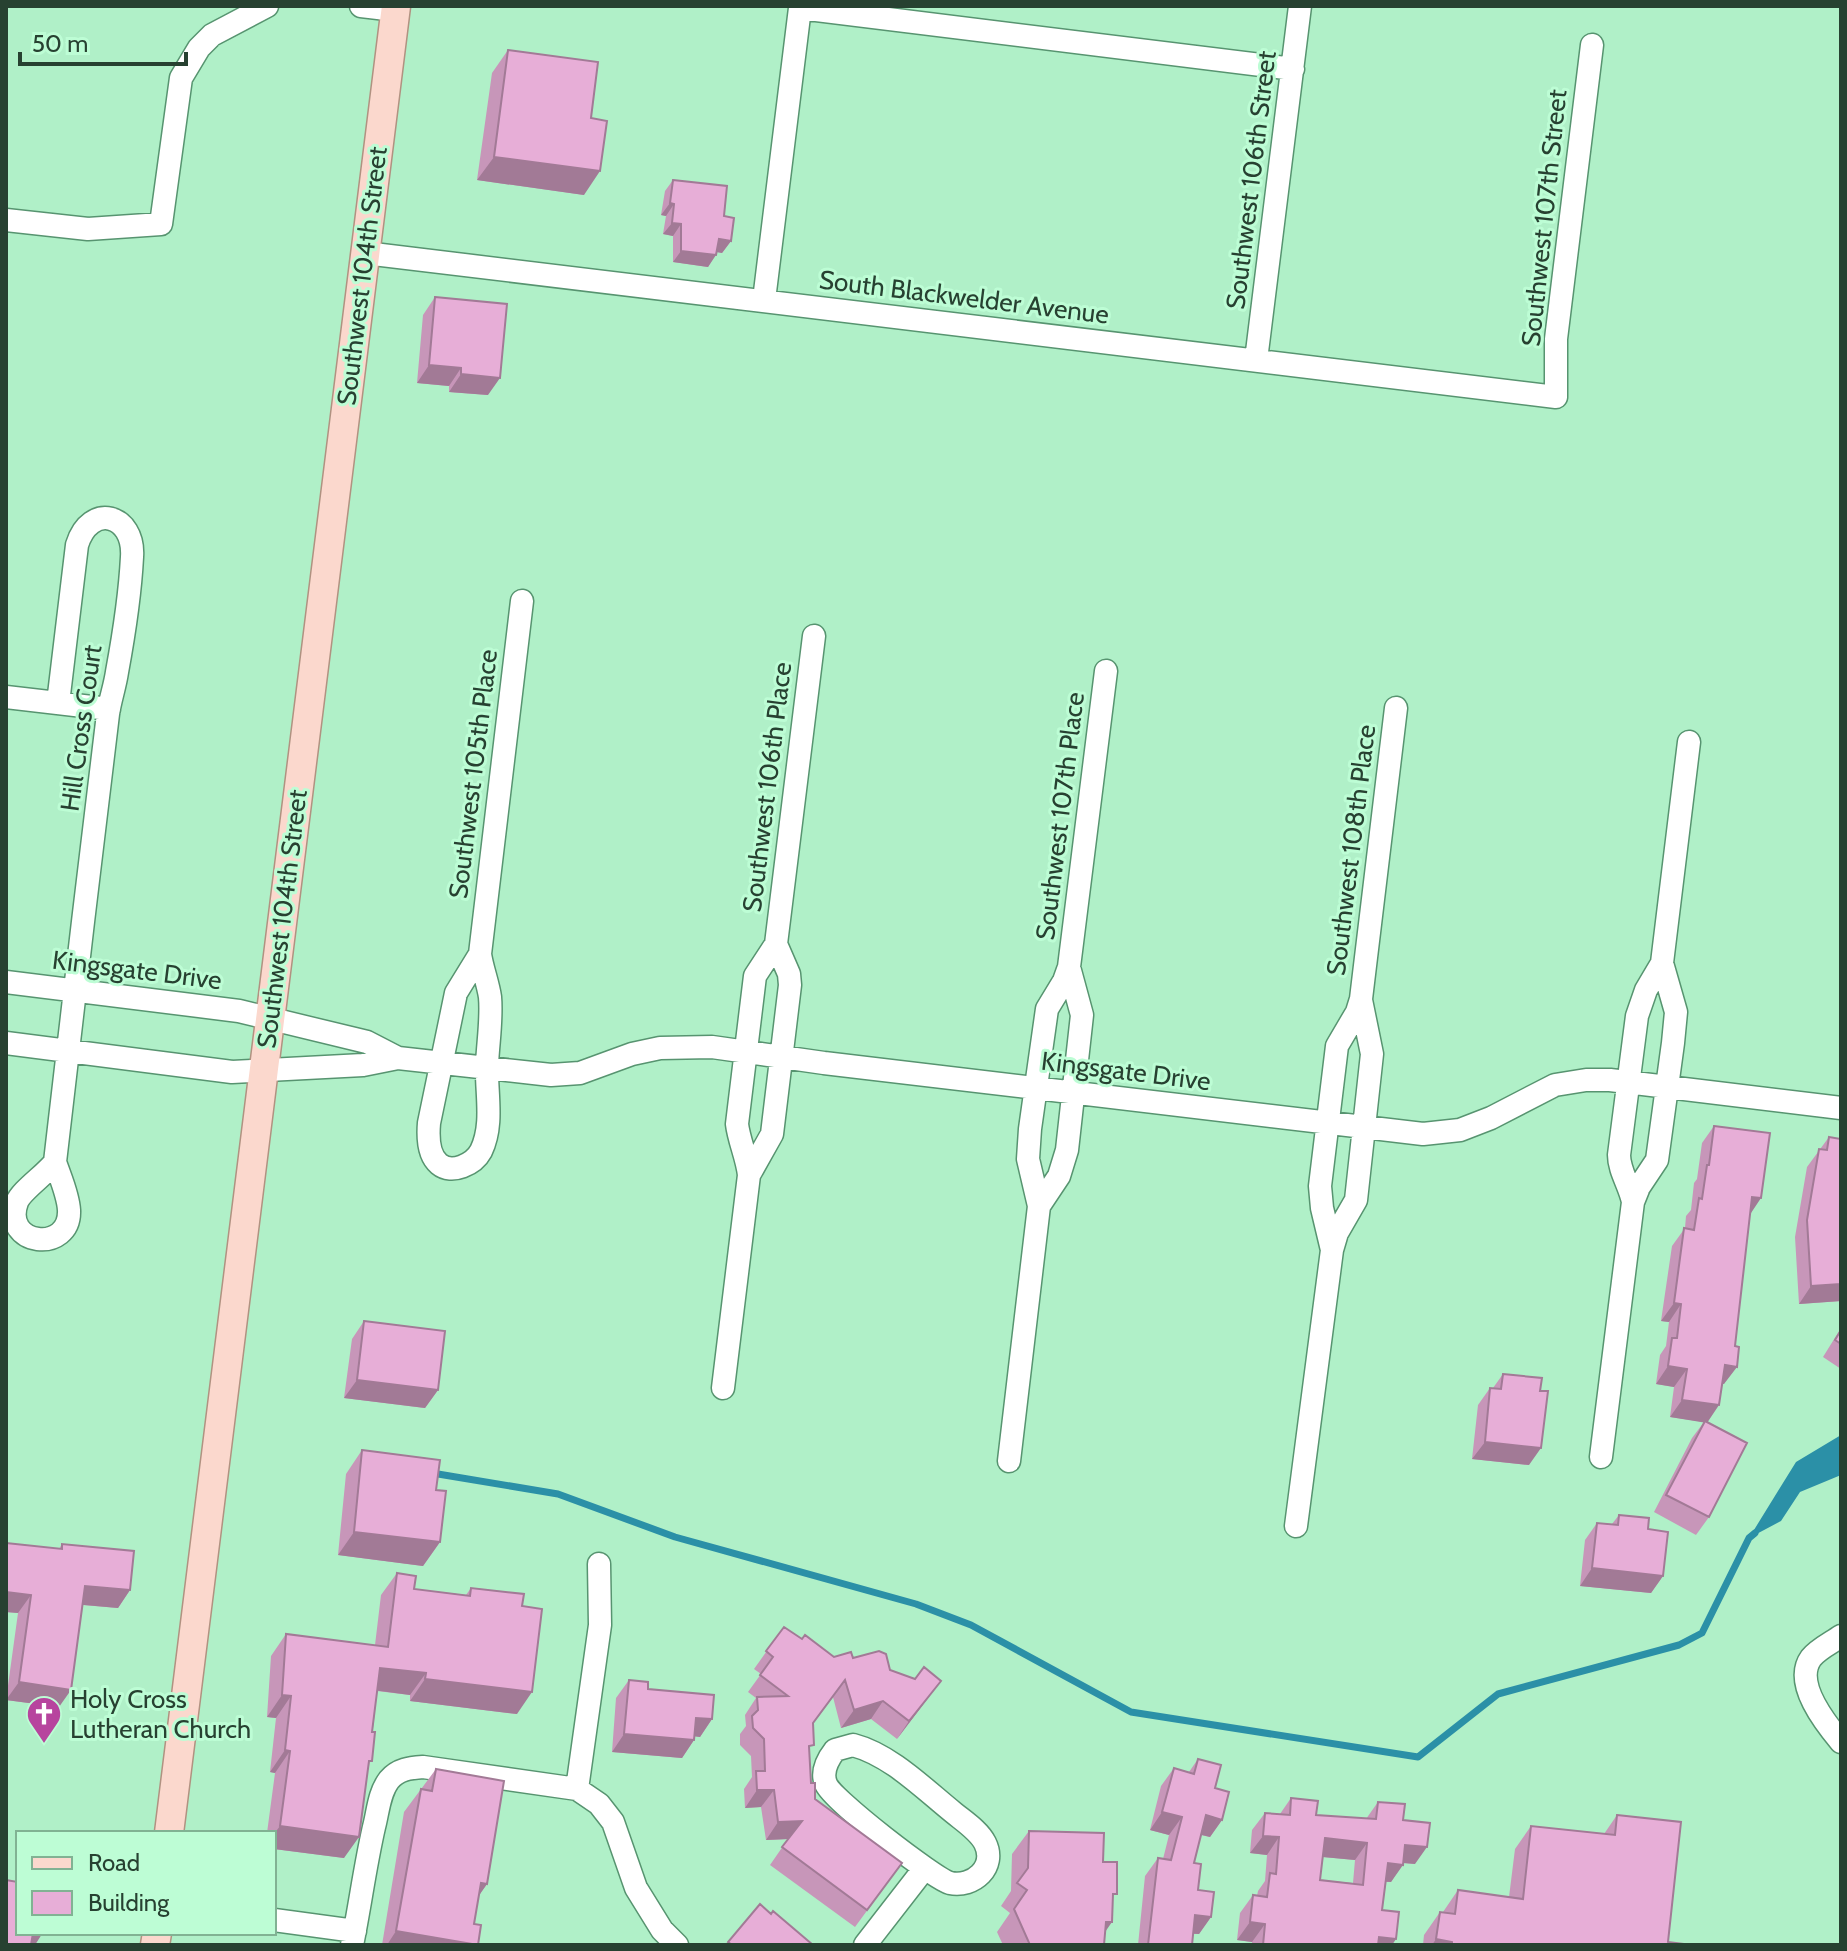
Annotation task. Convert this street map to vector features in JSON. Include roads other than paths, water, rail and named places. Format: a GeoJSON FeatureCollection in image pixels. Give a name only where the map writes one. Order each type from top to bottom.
{"type":"FeatureCollection","features":[{"type":"Feature","properties":{"kind":"main road","name":"Southwest 104th Street"},"geometry":{"type":"LineString","coordinates":[[169,1831],[396,8]]}},
{"type":"Feature","properties":{"kind":"street"},"geometry":{"type":"LineString","coordinates":[[6,220],[88,229],[161,224],[181,78],[199,48],[212,35],[267,6]]}},
{"type":"Feature","properties":{"kind":"street"},"geometry":{"type":"LineString","coordinates":[[361,6],[396,8]]}},
{"type":"Feature","properties":{"kind":"street","name":"Southwest 106th Street"},"geometry":{"type":"LineString","coordinates":[[1256,360],[1300,6]]}},
{"type":"Feature","properties":{"kind":"street"},"geometry":{"type":"LineString","coordinates":[[764,300],[800,8],[1293,69]]}},
{"type":"Feature","properties":{"kind":"street","name":"Southwest 107th Street"},"geometry":{"type":"LineString","coordinates":[[1556,397],[1556,339],[1592,45]]}},
{"type":"Feature","properties":{"kind":"street","name":"South Blackwelder Avenue"},"geometry":{"type":"LineString","coordinates":[[365,253],[1556,397]]}},
{"type":"Feature","properties":{"kind":"street","name":"Hill Cross Court"},"geometry":{"type":"LineString","coordinates":[[55,1162],[109,709],[129,595],[133,542],[122,524],[111,519],[100,518],[80,534],[58,703]]}},
{"type":"Feature","properties":{"kind":"street","name":"Southwest 105th Place"},"geometry":{"type":"LineString","coordinates":[[480,954],[456,993],[428,1137],[434,1159],[439,1165],[450,1168],[473,1161],[485,1139],[489,1106],[490,992],[480,954],[522,601]]}},
{"type":"Feature","properties":{"kind":"street","name":"Southwest 106th Place"},"geometry":{"type":"LineString","coordinates":[[723,1388],[749,1175],[737,1124],[755,976],[776,944],[814,636]]}},
{"type":"Feature","properties":{"kind":"street","name":"Southwest 107th Place"},"geometry":{"type":"LineString","coordinates":[[1009,1461],[1039,1206],[1028,1159],[1036,1088],[1047,1009],[1069,967],[1106,671]]}},
{"type":"Feature","properties":{"kind":"street"},"geometry":{"type":"LineString","coordinates":[[6,697],[109,709]]}},
{"type":"Feature","properties":{"kind":"street","name":"Southwest 108th Place"},"geometry":{"type":"LineString","coordinates":[[1332,1250],[1320,1199],[1337,1046],[1361,999],[1396,708]]}},
{"type":"Feature","properties":{"kind":"street"},"geometry":{"type":"LineString","coordinates":[[1601,1457],[1633,1202],[1657,1160],[1668,1087],[1676,1012],[1662,963],[1689,742]]}},
{"type":"Feature","properties":{"kind":"street","name":"Southwest 106th Place"},"geometry":{"type":"LineString","coordinates":[[749,1175],[772,1134],[782,1057],[790,985],[789,974],[776,944]]}},
{"type":"Feature","properties":{"kind":"street"},"geometry":{"type":"LineString","coordinates":[[1633,1202],[1619,1164],[1637,1016],[1646,990],[1662,963]]}},
{"type":"Feature","properties":{"kind":"street","name":"Southwest 107th Place"},"geometry":{"type":"LineString","coordinates":[[1039,1206],[1063,1165],[1073,1092],[1082,1015],[1069,967]]}},
{"type":"Feature","properties":{"kind":"street","name":"Kingsgate Drive"},"geometry":{"type":"LineString","coordinates":[[6,982],[239,1011],[367,1042],[398,1058]]}},
{"type":"Feature","properties":{"kind":"street","name":"Southwest 108th Place"},"geometry":{"type":"LineString","coordinates":[[1296,1526],[1332,1250],[1337,1233],[1356,1200],[1365,1128],[1372,1054],[1361,999]]}},
{"type":"Feature","properties":{"kind":"street","name":"Kingsgate Drive"},"geometry":{"type":"LineString","coordinates":[[6,1043],[232,1072],[363,1065],[398,1058],[524,1073],[580,1073],[632,1054],[660,1048],[712,1047],[1423,1134],[1451,1131],[1491,1118],[1555,1085],[1586,1080],[1629,1082],[1841,1108]]}},
{"type":"Feature","properties":{"kind":"street"},"geometry":{"type":"LineString","coordinates":[[577,1789],[600,1625],[599,1564]]}},
{"type":"Feature","properties":{"kind":"street"},"geometry":{"type":"LineString","coordinates":[[1841,1636],[1811,1657],[1805,1675],[1806,1685],[1818,1708],[1841,1742]]}},
{"type":"Feature","properties":{"kind":"street"},"geometry":{"type":"LineString","coordinates":[[853,1745],[887,1761],[972,1827],[987,1848],[988,1862],[973,1881],[951,1883],[938,1879],[924,1869],[904,1850],[845,1808],[825,1784],[826,1766],[835,1750],[853,1745]]}},
{"type":"Feature","properties":{"kind":"street"},"geometry":{"type":"LineString","coordinates":[[276,1920],[353,1938],[364,1874],[387,1782],[405,1769],[423,1767],[577,1789],[599,1804],[613,1822],[636,1888],[662,1930],[677,1945]]}},
{"type":"Feature","properties":{"kind":"street"},"geometry":{"type":"LineString","coordinates":[[865,1945],[924,1869]]}},
{"type":"Feature","properties":{"kind":"water"},"geometry":{"type":"Polygon","coordinates":[[[1841,1435],[1841,1475],[1800,1492],[1781,1521],[1749,1538],[1796,1462],[1841,1435]]]}},
{"type":"Feature","properties":{"kind":"waterway"},"geometry":{"type":"LineString","coordinates":[[432,1473],[558,1494],[675,1537],[916,1604],[971,1625],[1131,1712],[1418,1757],[1498,1694],[1679,1645],[1702,1633],[1749,1538],[1755,1533]]}},
{"type":"Feature","properties":{"kind":"place","name":"Holy Cross Lutheran Church"},"geometry":{"type":"Point","coordinates":[44,1745]}}]}
